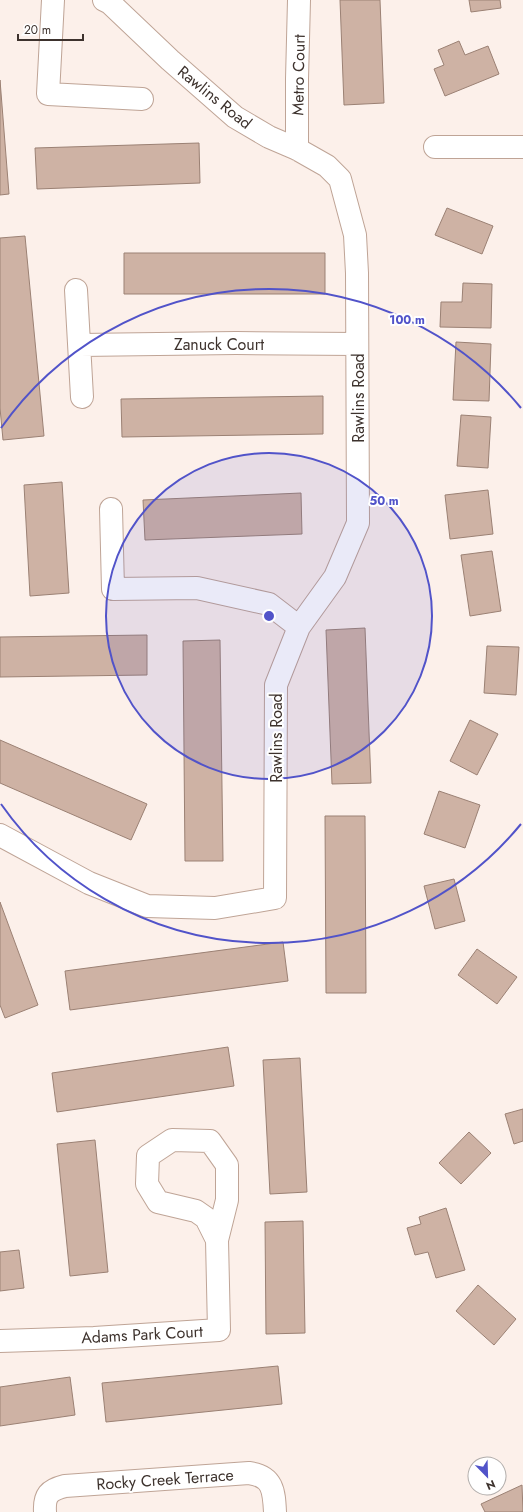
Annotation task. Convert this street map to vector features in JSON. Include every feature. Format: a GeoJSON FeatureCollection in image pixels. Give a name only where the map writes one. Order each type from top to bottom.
{"type":"FeatureCollection","features":[{"type":"Feature","properties":{"kind":"street"},"geometry":{"type":"LineString","coordinates":[[53,0],[48,94],[142,99]]}},
{"type":"Feature","properties":{"kind":"street","name":"Rawlins Road"},"geometry":{"type":"LineString","coordinates":[[0,835],[89,883],[147,906],[215,908],[275,898],[276,685],[299,628],[336,577],[358,523],[357,273],[355,235],[340,179],[327,166],[297,149],[269,137],[235,117],[170,60],[110,3],[104,0]]}},
{"type":"Feature","properties":{"kind":"street","name":"Metro Court"},"geometry":{"type":"LineString","coordinates":[[297,149],[297,79],[300,0]]}},
{"type":"Feature","properties":{"kind":"street"},"geometry":{"type":"LineString","coordinates":[[435,147],[523,147]]}},
{"type":"Feature","properties":{"kind":"street"},"geometry":{"type":"LineString","coordinates":[[76,290],[82,397]]}},
{"type":"Feature","properties":{"kind":"street","name":"Zanuck Court"},"geometry":{"type":"LineString","coordinates":[[80,345],[236,343],[357,344]]}},
{"type":"Feature","properties":{"kind":"street"},"geometry":{"type":"LineString","coordinates":[[111,509],[113,589],[197,588],[269,604],[299,628]]}},
{"type":"Feature","properties":{"kind":"street","name":"Adams Park Court"},"geometry":{"type":"LineString","coordinates":[[0,1341],[94,1338],[219,1330],[217,1240],[227,1200],[227,1165],[210,1141],[172,1140],[148,1156],[147,1184],[158,1202],[196,1211],[206,1218],[217,1240]]}},
{"type":"Feature","properties":{"kind":"street","name":"Rocky Creek Terrace"},"geometry":{"type":"LineString","coordinates":[[45,1512],[46,1498],[50,1491],[65,1486],[249,1473],[263,1476],[267,1479],[273,1491],[275,1512]]}},
{"type":"Feature","properties":{"kind":"building"},"geometry":{"type":"Polygon","coordinates":[[[340,0],[380,0],[384,103],[344,105],[340,0]]]}},
{"type":"Feature","properties":{"kind":"building"},"geometry":{"type":"Polygon","coordinates":[[[469,0],[500,0],[501,8],[471,12],[469,0]]]}},
{"type":"Feature","properties":{"kind":"building"},"geometry":{"type":"Polygon","coordinates":[[[459,41],[465,55],[488,46],[499,74],[445,96],[434,69],[444,65],[438,50],[459,41]]]}},
{"type":"Feature","properties":{"kind":"building"},"geometry":{"type":"Polygon","coordinates":[[[0,80],[9,194],[0,195],[0,80]]]}},
{"type":"Feature","properties":{"kind":"building"},"geometry":{"type":"Polygon","coordinates":[[[199,143],[200,183],[37,189],[35,148],[199,143]]]}},
{"type":"Feature","properties":{"kind":"building"},"geometry":{"type":"Polygon","coordinates":[[[447,208],[493,226],[482,254],[435,235],[447,208]]]}},
{"type":"Feature","properties":{"kind":"building"},"geometry":{"type":"Polygon","coordinates":[[[25,236],[44,436],[3,440],[0,408],[0,238],[25,236]]]}},
{"type":"Feature","properties":{"kind":"building"},"geometry":{"type":"Polygon","coordinates":[[[124,253],[325,253],[325,294],[124,294],[124,253]]]}},
{"type":"Feature","properties":{"kind":"building"},"geometry":{"type":"Polygon","coordinates":[[[463,283],[492,284],[491,328],[440,327],[441,302],[462,302],[463,283]]]}},
{"type":"Feature","properties":{"kind":"building"},"geometry":{"type":"Polygon","coordinates":[[[456,342],[491,344],[489,401],[453,400],[456,342]]]}},
{"type":"Feature","properties":{"kind":"building"},"geometry":{"type":"Polygon","coordinates":[[[323,396],[323,434],[122,437],[121,399],[323,396]]]}},
{"type":"Feature","properties":{"kind":"building"},"geometry":{"type":"Polygon","coordinates":[[[461,415],[491,417],[488,468],[457,466],[461,415]]]}},
{"type":"Feature","properties":{"kind":"building"},"geometry":{"type":"Polygon","coordinates":[[[62,482],[69,593],[30,596],[24,485],[62,482]]]}},
{"type":"Feature","properties":{"kind":"building"},"geometry":{"type":"Polygon","coordinates":[[[488,490],[493,534],[450,539],[445,495],[488,490]]]}},
{"type":"Feature","properties":{"kind":"building"},"geometry":{"type":"Polygon","coordinates":[[[301,493],[302,534],[145,540],[143,500],[301,493]]]}},
{"type":"Feature","properties":{"kind":"building"},"geometry":{"type":"Polygon","coordinates":[[[492,551],[501,611],[470,616],[461,555],[492,551]]]}},
{"type":"Feature","properties":{"kind":"building"},"geometry":{"type":"Polygon","coordinates":[[[365,628],[371,783],[332,784],[326,630],[365,628]]]}},
{"type":"Feature","properties":{"kind":"building"},"geometry":{"type":"Polygon","coordinates":[[[147,635],[147,675],[0,677],[0,637],[147,635]]]}},
{"type":"Feature","properties":{"kind":"building"},"geometry":{"type":"Polygon","coordinates":[[[220,640],[223,861],[185,861],[183,641],[220,640]]]}},
{"type":"Feature","properties":{"kind":"building"},"geometry":{"type":"Polygon","coordinates":[[[487,646],[519,647],[516,695],[484,693],[487,646]]]}},
{"type":"Feature","properties":{"kind":"building"},"geometry":{"type":"Polygon","coordinates":[[[470,720],[498,734],[477,775],[450,761],[470,720]]]}},
{"type":"Feature","properties":{"kind":"building"},"geometry":{"type":"Polygon","coordinates":[[[0,740],[147,804],[131,840],[0,783],[0,740]]]}},
{"type":"Feature","properties":{"kind":"building"},"geometry":{"type":"Polygon","coordinates":[[[439,791],[480,805],[465,848],[424,834],[439,791]]]}},
{"type":"Feature","properties":{"kind":"building"},"geometry":{"type":"Polygon","coordinates":[[[325,816],[365,816],[366,993],[326,993],[325,816]]]}},
{"type":"Feature","properties":{"kind":"building"},"geometry":{"type":"Polygon","coordinates":[[[454,879],[465,921],[435,929],[424,886],[454,879]]]}},
{"type":"Feature","properties":{"kind":"building"},"geometry":{"type":"Polygon","coordinates":[[[0,902],[38,1005],[5,1018],[0,1005],[0,902]]]}},
{"type":"Feature","properties":{"kind":"building"},"geometry":{"type":"Polygon","coordinates":[[[283,942],[288,981],[70,1010],[65,971],[283,942]]]}},
{"type":"Feature","properties":{"kind":"building"},"geometry":{"type":"Polygon","coordinates":[[[477,949],[517,977],[497,1004],[458,975],[477,949]]]}},
{"type":"Feature","properties":{"kind":"building"},"geometry":{"type":"Polygon","coordinates":[[[228,1047],[234,1086],[57,1112],[52,1073],[228,1047]]]}},
{"type":"Feature","properties":{"kind":"building"},"geometry":{"type":"Polygon","coordinates":[[[300,1058],[307,1192],[270,1194],[263,1060],[300,1058]]]}},
{"type":"Feature","properties":{"kind":"building"},"geometry":{"type":"Polygon","coordinates":[[[523,1109],[523,1141],[514,1144],[505,1114],[523,1109]]]}},
{"type":"Feature","properties":{"kind":"building"},"geometry":{"type":"Polygon","coordinates":[[[469,1132],[491,1153],[461,1184],[439,1163],[469,1132]]]}},
{"type":"Feature","properties":{"kind":"building"},"geometry":{"type":"Polygon","coordinates":[[[95,1140],[108,1272],[70,1276],[57,1144],[95,1140]]]}},
{"type":"Feature","properties":{"kind":"building"},"geometry":{"type":"Polygon","coordinates":[[[446,1208],[465,1270],[436,1278],[428,1252],[415,1255],[407,1228],[421,1224],[419,1217],[446,1208]]]}},
{"type":"Feature","properties":{"kind":"building"},"geometry":{"type":"Polygon","coordinates":[[[303,1221],[305,1333],[266,1334],[265,1222],[303,1221]]]}},
{"type":"Feature","properties":{"kind":"building"},"geometry":{"type":"Polygon","coordinates":[[[19,1250],[24,1288],[0,1291],[0,1252],[19,1250]]]}},
{"type":"Feature","properties":{"kind":"building"},"geometry":{"type":"Polygon","coordinates":[[[478,1285],[516,1319],[494,1345],[456,1311],[478,1285]]]}},
{"type":"Feature","properties":{"kind":"building"},"geometry":{"type":"Polygon","coordinates":[[[278,1366],[282,1404],[106,1422],[102,1383],[278,1366]]]}},
{"type":"Feature","properties":{"kind":"building"},"geometry":{"type":"Polygon","coordinates":[[[70,1377],[75,1415],[0,1426],[0,1387],[70,1377]]]}},
{"type":"Feature","properties":{"kind":"building"},"geometry":{"type":"Polygon","coordinates":[[[522,1485],[523,1512],[485,1512],[481,1504],[498,1496],[507,1496],[507,1492],[522,1485]]]}}]}
